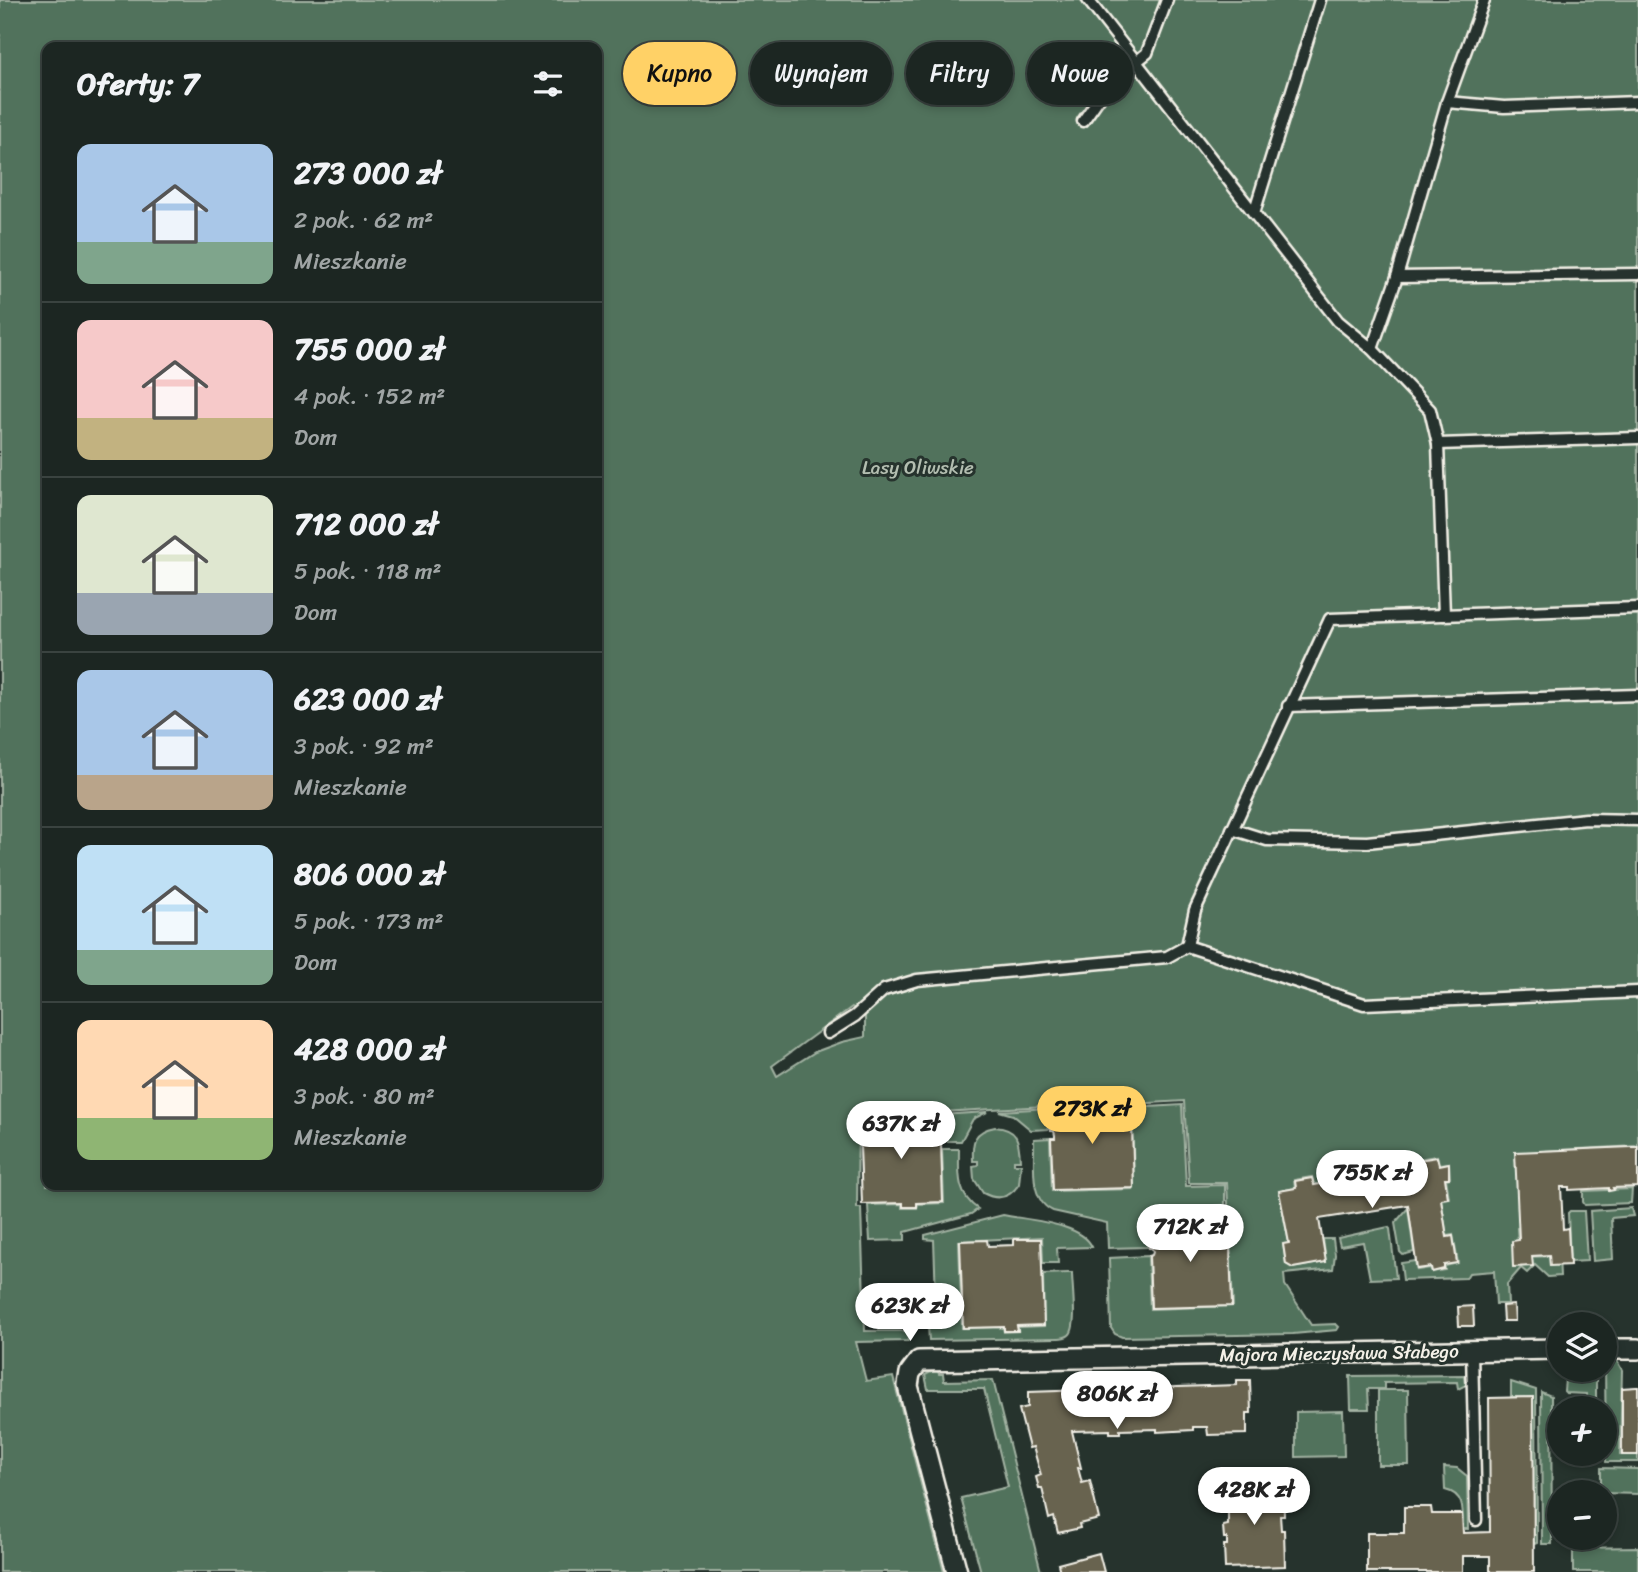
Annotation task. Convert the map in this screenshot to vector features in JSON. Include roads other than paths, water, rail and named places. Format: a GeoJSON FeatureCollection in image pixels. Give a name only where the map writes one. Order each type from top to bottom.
{"type":"FeatureCollection","features":[{"type":"Feature","properties":{"kind":"street","name":"Majora Mieczysława Słabego"},"geometry":{"type":"LineString","coordinates":[[957,1572],[908,1387],[910,1373],[919,1361],[1547,1349]]}},
{"type":"Feature","properties":{"kind":"street"},"geometry":{"type":"LineString","coordinates":[[1617,1349],[1638,1349]]}},
{"type":"Feature","properties":{"kind":"lane"},"geometry":{"type":"LineString","coordinates":[[1088,0],[1338,321],[1372,349],[1430,410],[1438,444],[1444,615]]}},
{"type":"Feature","properties":{"kind":"lane"},"geometry":{"type":"LineString","coordinates":[[1083,121],[1109,84],[1147,54],[1167,0]]}},
{"type":"Feature","properties":{"kind":"lane"},"geometry":{"type":"LineString","coordinates":[[1254,213],[1320,0]]}},
{"type":"Feature","properties":{"kind":"lane"},"geometry":{"type":"LineString","coordinates":[[1372,349],[1397,277],[1447,102],[1483,0]]}},
{"type":"Feature","properties":{"kind":"lane"},"geometry":{"type":"LineString","coordinates":[[1447,102],[1504,107],[1638,102]]}},
{"type":"Feature","properties":{"kind":"lane"},"geometry":{"type":"LineString","coordinates":[[1397,277],[1638,274]]}},
{"type":"Feature","properties":{"kind":"lane"},"geometry":{"type":"LineString","coordinates":[[1438,444],[1638,438]]}},
{"type":"Feature","properties":{"kind":"lane"},"geometry":{"type":"LineString","coordinates":[[1187,946],[1195,910],[1330,619],[1638,608]]}},
{"type":"Feature","properties":{"kind":"lane"},"geometry":{"type":"LineString","coordinates":[[1288,706],[1638,695]]}},
{"type":"Feature","properties":{"kind":"lane"},"geometry":{"type":"LineString","coordinates":[[1232,830],[1268,840],[1367,842],[1586,819],[1638,820]]}},
{"type":"Feature","properties":{"kind":"lane"},"geometry":{"type":"LineString","coordinates":[[828,1033],[855,1016],[884,990],[917,980],[1167,957],[1187,946],[1364,1004],[1638,992]]}},
{"type":"Feature","properties":{"kind":"lane"},"geometry":{"type":"LineString","coordinates":[[1472,1351],[1476,1520]]}},
{"type":"Feature","properties":{"kind":"park label","name":"Lasy Oliwskie"},"geometry":{"type":"Point","coordinates":[918,467]}}]}
